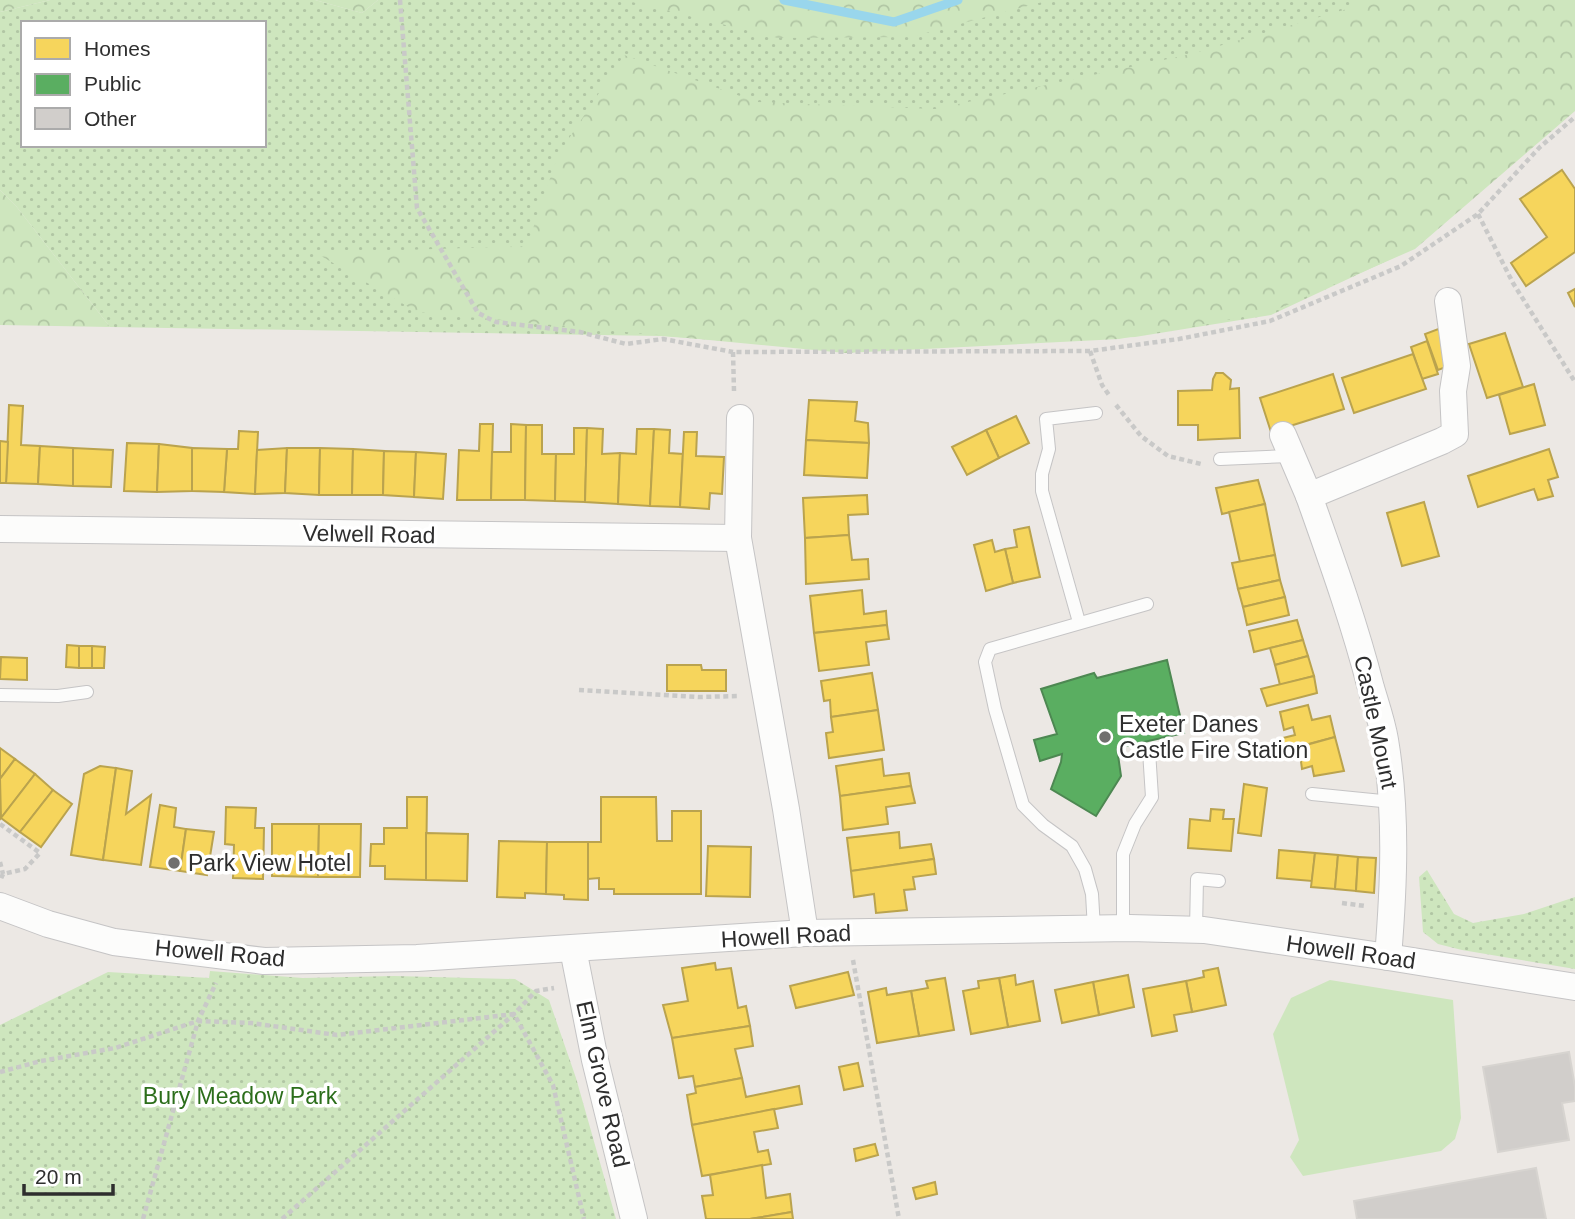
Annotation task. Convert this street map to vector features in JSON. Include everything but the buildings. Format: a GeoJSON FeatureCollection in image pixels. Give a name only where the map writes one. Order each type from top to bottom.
{"type":"FeatureCollection","features":[{"type":"Feature","properties":{"kind":"street"},"geometry":{"type":"LineString","coordinates":[[1309,496],[1455,434],[1453,391],[1457,366],[1448,301]]}},
{"type":"Feature","properties":{"kind":"street"},"geometry":{"type":"LineString","coordinates":[[740,418],[738,538],[805,933]]}},
{"type":"Feature","properties":{"kind":"street","name":"Castle Mount"},"geometry":{"type":"LineString","coordinates":[[1286,445],[1309,496],[1353,620],[1385,740],[1392,802],[1394,887],[1388,957]]}},
{"type":"Feature","properties":{"kind":"street","name":"Velwell Road"},"geometry":{"type":"LineString","coordinates":[[0,529],[738,538]]}},
{"type":"Feature","properties":{"kind":"street","name":"Howell Road"},"geometry":{"type":"LineString","coordinates":[[0,906],[48,924],[114,942],[264,961],[417,958],[805,933],[1123,928],[1196,930],[1575,987]]}},
{"type":"Feature","properties":{"kind":"street","name":"Elm Grove Road"},"geometry":{"type":"LineString","coordinates":[[573,949],[595,1060],[634,1219]]}},
{"type":"Feature","properties":{"kind":"lane"},"geometry":{"type":"LineString","coordinates":[[1079,622],[1042,491],[1042,474],[1049,449],[1046,419],[1096,413]]}},
{"type":"Feature","properties":{"kind":"lane"},"geometry":{"type":"LineString","coordinates":[[1220,458],[1286,445]]}},
{"type":"Feature","properties":{"kind":"lane"},"geometry":{"type":"LineString","coordinates":[[1094,929],[1092,894],[1085,870],[1072,846],[1023,805],[995,709],[985,662],[990,649],[1147,604]]}},
{"type":"Feature","properties":{"kind":"lane"},"geometry":{"type":"LineString","coordinates":[[0,695],[58,696],[87,692]]}},
{"type":"Feature","properties":{"kind":"lane"},"geometry":{"type":"LineString","coordinates":[[1123,928],[1123,854],[1135,824],[1152,797],[1149,751]]}},
{"type":"Feature","properties":{"kind":"lane"},"geometry":{"type":"LineString","coordinates":[[1312,794],[1392,802]]}},
{"type":"Feature","properties":{"kind":"lane"},"geometry":{"type":"LineString","coordinates":[[1196,930],[1197,879],[1219,881]]}},
{"type":"Feature","properties":{"kind":"path"},"geometry":{"type":"LineString","coordinates":[[400,0],[417,208],[478,313],[496,322],[580,332],[626,344],[663,340],[733,352],[1090,351],[1179,339],[1270,321],[1401,266],[1478,214],[1539,147],[1575,117]]}},
{"type":"Feature","properties":{"kind":"path"},"geometry":{"type":"LineString","coordinates":[[1478,214],[1513,283],[1575,382]]}},
{"type":"Feature","properties":{"kind":"path"},"geometry":{"type":"LineString","coordinates":[[1090,351],[1102,385],[1141,436],[1168,456],[1201,464]]}},
{"type":"Feature","properties":{"kind":"path"},"geometry":{"type":"LineString","coordinates":[[733,352],[734,411],[740,418]]}},
{"type":"Feature","properties":{"kind":"path"},"geometry":{"type":"LineString","coordinates":[[579,690],[698,697],[764,693]]}},
{"type":"Feature","properties":{"kind":"path"},"geometry":{"type":"LineString","coordinates":[[0,824],[40,853],[24,869],[2,874]]}},
{"type":"Feature","properties":{"kind":"path"},"geometry":{"type":"LineString","coordinates":[[0,862],[0,881]]}},
{"type":"Feature","properties":{"kind":"path"},"geometry":{"type":"LineString","coordinates":[[848,932],[899,1219]]}},
{"type":"Feature","properties":{"kind":"path"},"geometry":{"type":"LineString","coordinates":[[143,1219],[198,1021],[215,985],[223,957]]}},
{"type":"Feature","properties":{"kind":"path"},"geometry":{"type":"LineString","coordinates":[[282,1219],[514,1014],[536,991],[579,983]]}},
{"type":"Feature","properties":{"kind":"path"},"geometry":{"type":"LineString","coordinates":[[0,1072],[41,1061],[115,1048],[198,1021],[251,1023],[337,1035],[514,1014]]}},
{"type":"Feature","properties":{"kind":"path"},"geometry":{"type":"LineString","coordinates":[[514,1014],[553,1085],[584,1219]]}},
{"type":"Feature","properties":{"kind":"green space"},"geometry":{"type":"Polygon","coordinates":[[[0,0],[50,0],[0,12],[0,0]]]}},
{"type":"Feature","properties":{"kind":"green space"},"geometry":{"type":"Polygon","coordinates":[[[50,0],[315,0],[362,13],[378,0],[1575,0],[1393,258],[1271,315],[1135,337],[850,350],[660,336],[110,327],[16,206],[0,190],[0,12],[50,0]]]}},
{"type":"Feature","properties":{"kind":"green space"},"geometry":{"type":"Polygon","coordinates":[[[315,0],[378,0],[362,13],[315,0]]]}},
{"type":"Feature","properties":{"kind":"green space"},"geometry":{"type":"Polygon","coordinates":[[[624,0],[1050,0],[911,37],[778,38],[624,0]]]}},
{"type":"Feature","properties":{"kind":"green space"},"geometry":{"type":"Polygon","coordinates":[[[1353,0],[1575,0],[1575,111],[1415,249],[1271,312],[1119,339],[845,353],[417,312],[316,253],[527,246],[558,155],[624,55],[757,102],[935,109],[1191,54],[1347,9],[1353,0]]]}},
{"type":"Feature","properties":{"kind":"green space"},"geometry":{"type":"Polygon","coordinates":[[[0,190],[16,206],[110,327],[0,325],[0,190]]]}},
{"type":"Feature","properties":{"kind":"green space"},"geometry":{"type":"Polygon","coordinates":[[[1427,870],[1454,914],[1473,923],[1524,914],[1575,897],[1575,969],[1438,944],[1423,932],[1419,877],[1427,870]]]}},
{"type":"Feature","properties":{"kind":"green space","name":"Bury Meadow Park"},"geometry":{"type":"Polygon","coordinates":[[[210,971],[303,978],[394,976],[515,979],[549,1000],[576,1078],[616,1219],[0,1219],[0,1025],[108,972],[209,978],[210,971]]]}},
{"type":"Feature","properties":{"kind":"green space"},"geometry":{"type":"Polygon","coordinates":[[[1330,980],[1453,1000],[1461,1118],[1455,1139],[1441,1151],[1303,1176],[1290,1157],[1299,1140],[1273,1034],[1291,998],[1330,980]]]}},
{"type":"Feature","properties":{"kind":"waterway"},"geometry":{"type":"LineString","coordinates":[[784,0],[894,22],[958,0]]}},
{"type":"Feature","properties":{"kind":"place","name":"Exeter Danes Castle Fire Station"},"geometry":{"type":"Point","coordinates":[1105,737]}},
{"type":"Feature","properties":{"kind":"place","name":"Park View Hotel"},"geometry":{"type":"Point","coordinates":[174,863]}}]}
